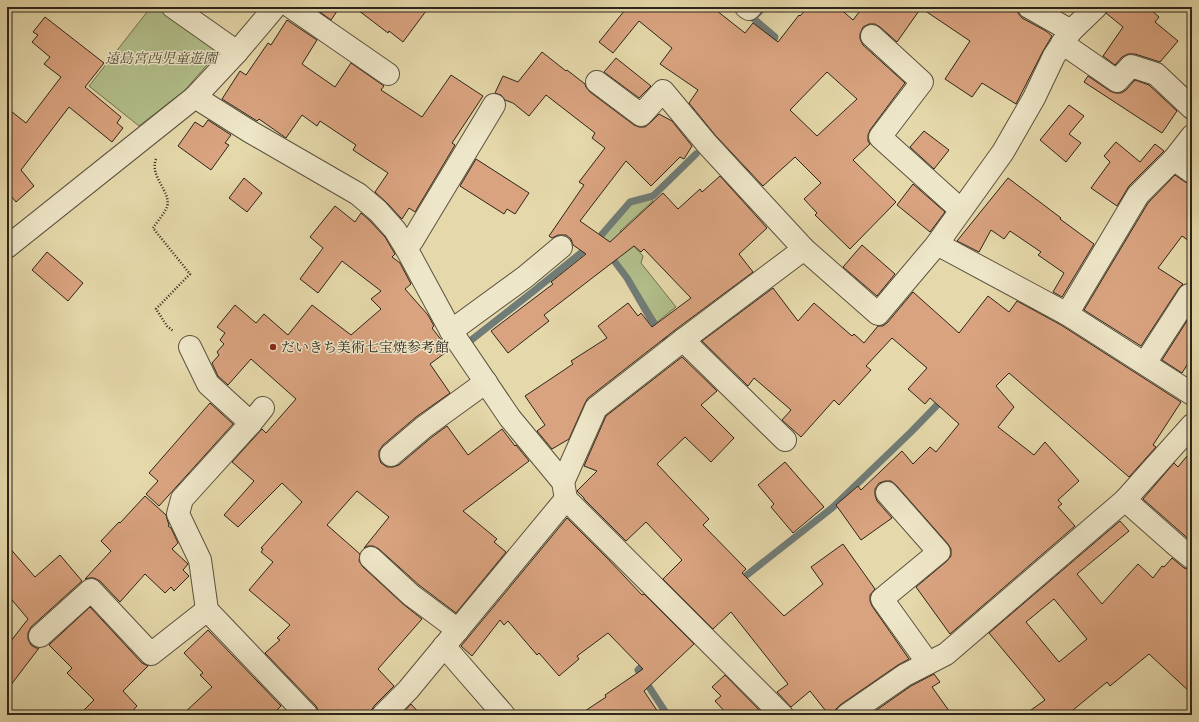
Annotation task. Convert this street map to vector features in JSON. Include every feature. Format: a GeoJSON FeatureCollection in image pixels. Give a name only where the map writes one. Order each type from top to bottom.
{"type":"FeatureCollection","features":[{"type":"Feature","properties":{"kind":"street"},"geometry":{"type":"LineString","coordinates":[[173,7],[237,52]]}},
{"type":"Feature","properties":{"kind":"street"},"geometry":{"type":"LineString","coordinates":[[7,247],[196,97],[275,7]]}},
{"type":"Feature","properties":{"kind":"street"},"geometry":{"type":"LineString","coordinates":[[291,7],[388,74]]}},
{"type":"Feature","properties":{"kind":"street"},"geometry":{"type":"LineString","coordinates":[[746,7],[749,9],[751,7]]}},
{"type":"Feature","properties":{"kind":"street"},"geometry":{"type":"LineString","coordinates":[[1029,7],[1067,37],[1117,81],[1131,66],[1156,74],[1192,108]]}},
{"type":"Feature","properties":{"kind":"street"},"geometry":{"type":"LineString","coordinates":[[597,82],[641,115],[663,91],[707,144],[804,249],[878,314],[937,244],[1003,152],[1034,98],[1054,56],[1067,37],[1096,7]]}},
{"type":"Feature","properties":{"kind":"street"},"geometry":{"type":"LineString","coordinates":[[872,36],[922,82],[880,137],[961,210]]}},
{"type":"Feature","properties":{"kind":"street"},"geometry":{"type":"LineString","coordinates":[[196,97],[249,131],[358,194],[378,211],[394,230],[406,248],[451,331],[510,418],[564,491],[782,715]]}},
{"type":"Feature","properties":{"kind":"street"},"geometry":{"type":"LineString","coordinates":[[406,248],[412,241],[494,105]]}},
{"type":"Feature","properties":{"kind":"street"},"geometry":{"type":"LineString","coordinates":[[1067,314],[1138,196],[1174,159],[1192,136]]}},
{"type":"Feature","properties":{"kind":"street"},"geometry":{"type":"LineString","coordinates":[[1174,159],[1192,172]]}},
{"type":"Feature","properties":{"kind":"street"},"geometry":{"type":"LineString","coordinates":[[937,244],[1067,314],[1192,394]]}},
{"type":"Feature","properties":{"kind":"street"},"geometry":{"type":"LineString","coordinates":[[451,331],[525,277],[561,247]]}},
{"type":"Feature","properties":{"kind":"street"},"geometry":{"type":"LineString","coordinates":[[383,715],[408,690],[451,638],[564,491],[596,408],[804,249]]}},
{"type":"Feature","properties":{"kind":"street"},"geometry":{"type":"LineString","coordinates":[[1145,363],[1189,295]]}},
{"type":"Feature","properties":{"kind":"street"},"geometry":{"type":"LineString","coordinates":[[683,340],[785,440]]}},
{"type":"Feature","properties":{"kind":"street"},"geometry":{"type":"LineString","coordinates":[[190,347],[208,384],[257,416],[182,499],[178,514],[200,560],[207,610],[297,712]]}},
{"type":"Feature","properties":{"kind":"street"},"geometry":{"type":"LineString","coordinates":[[391,455],[424,427],[486,382]]}},
{"type":"Feature","properties":{"kind":"street"},"geometry":{"type":"LineString","coordinates":[[847,715],[904,675],[946,654],[1125,500],[1192,425]]}},
{"type":"Feature","properties":{"kind":"street"},"geometry":{"type":"LineString","coordinates":[[887,493],[939,552],[882,599],[928,663]]}},
{"type":"Feature","properties":{"kind":"street"},"geometry":{"type":"LineString","coordinates":[[1125,500],[1192,558]]}},
{"type":"Feature","properties":{"kind":"street"},"geometry":{"type":"LineString","coordinates":[[371,558],[411,595],[451,638],[504,715]]}},
{"type":"Feature","properties":{"kind":"street"},"geometry":{"type":"LineString","coordinates":[[40,636],[92,590],[151,654],[207,610]]}},
{"type":"Feature","properties":{"kind":"path"},"geometry":{"type":"LineString","coordinates":[[157,155],[155,169],[160,185],[168,198],[167,207],[153,228],[190,274],[156,309],[167,326],[190,347]]}},
{"type":"Feature","properties":{"kind":"green space","name":"遠島宮西児童遊園"},"geometry":{"type":"Polygon","coordinates":[[[151,7],[157,7],[221,49],[184,91],[139,126],[89,86],[151,7]]]}},
{"type":"Feature","properties":{"kind":"green space"},"geometry":{"type":"Polygon","coordinates":[[[651,198],[653,201],[620,231],[643,256],[641,263],[676,307],[657,322],[629,276],[600,239],[631,203],[651,198]]]}},
{"type":"Feature","properties":{"kind":"building"},"geometry":{"type":"Polygon","coordinates":[[[313,7],[340,7],[331,20],[313,7]]]}},
{"type":"Feature","properties":{"kind":"building"},"geometry":{"type":"Polygon","coordinates":[[[354,7],[429,7],[403,42],[389,31],[388,33],[354,7]]]}},
{"type":"Feature","properties":{"kind":"building"},"geometry":{"type":"Polygon","coordinates":[[[620,7],[712,7],[745,33],[753,23],[778,42],[799,15],[800,16],[808,7],[838,7],[853,20],[863,7],[1017,7],[1018,13],[1022,18],[1046,31],[1052,36],[1016,104],[982,83],[972,97],[945,79],[970,41],[921,8],[897,42],[875,24],[869,24],[863,27],[860,34],[860,39],[863,45],[905,83],[870,130],[868,141],[870,144],[853,160],[896,202],[850,249],[815,215],[817,213],[804,199],[821,183],[795,157],[763,186],[716,136],[689,103],[698,90],[660,64],[672,48],[639,21],[613,53],[599,42],[625,10],[620,7]],[[827,72],[790,110],[817,136],[857,99],[827,72]]]}},
{"type":"Feature","properties":{"kind":"building"},"geometry":{"type":"Polygon","coordinates":[[[1108,7],[1148,7],[1159,17],[1155,22],[1178,41],[1160,62],[1135,54],[1128,54],[1122,57],[1115,65],[1103,56],[1123,27],[1106,13],[1108,7]]]}},
{"type":"Feature","properties":{"kind":"building"},"geometry":{"type":"Polygon","coordinates":[[[45,17],[104,63],[85,87],[121,117],[117,123],[123,128],[112,142],[69,107],[21,170],[34,186],[16,202],[7,191],[7,108],[26,123],[61,77],[44,64],[50,57],[32,42],[38,35],[33,32],[45,17]]]}},
{"type":"Feature","properties":{"kind":"building"},"geometry":{"type":"Polygon","coordinates":[[[287,20],[317,40],[302,64],[335,87],[351,63],[384,86],[381,90],[422,117],[451,75],[483,96],[452,143],[455,145],[415,212],[409,208],[402,219],[375,192],[388,173],[353,150],[356,145],[320,121],[317,126],[302,115],[286,138],[259,119],[257,121],[222,99],[240,71],[246,75],[268,43],[271,45],[287,20]]]}},
{"type":"Feature","properties":{"kind":"building"},"geometry":{"type":"Polygon","coordinates":[[[542,52],[585,84],[590,92],[634,125],[645,127],[659,114],[672,121],[692,146],[684,159],[680,157],[651,186],[626,161],[580,221],[610,242],[663,193],[678,209],[700,189],[702,192],[720,176],[767,228],[739,254],[753,272],[675,330],[588,398],[569,439],[552,449],[537,431],[545,425],[525,396],[573,364],[571,361],[607,338],[598,326],[628,303],[638,316],[641,313],[652,327],[691,298],[644,249],[641,252],[634,246],[544,315],[549,321],[508,353],[491,331],[553,284],[551,282],[586,254],[573,245],[571,239],[566,235],[558,235],[552,238],[549,236],[584,185],[579,182],[605,148],[592,138],[595,133],[546,95],[529,116],[513,103],[505,100],[501,95],[495,93],[503,76],[518,82],[542,52]]]}},
{"type":"Feature","properties":{"kind":"building"},"geometry":{"type":"Polygon","coordinates":[[[616,58],[651,86],[639,98],[604,72],[616,58]]]}},
{"type":"Feature","properties":{"kind":"building"},"geometry":{"type":"Polygon","coordinates":[[[1088,76],[1115,93],[1121,93],[1126,90],[1135,80],[1149,85],[1177,111],[1162,133],[1084,82],[1088,76]]]}},
{"type":"Feature","properties":{"kind":"building"},"geometry":{"type":"Polygon","coordinates":[[[1069,105],[1084,116],[1069,134],[1081,143],[1066,162],[1040,140],[1069,105]]]}},
{"type":"Feature","properties":{"kind":"building"},"geometry":{"type":"Polygon","coordinates":[[[208,120],[231,135],[225,143],[229,145],[211,170],[178,146],[195,122],[203,127],[208,120]]]}},
{"type":"Feature","properties":{"kind":"building"},"geometry":{"type":"Polygon","coordinates":[[[924,131],[949,150],[934,169],[910,147],[924,131]]]}},
{"type":"Feature","properties":{"kind":"building"},"geometry":{"type":"Polygon","coordinates":[[[1116,142],[1140,162],[1155,144],[1164,151],[1129,186],[1117,206],[1091,188],[1110,162],[1104,156],[1116,142]]]}},
{"type":"Feature","properties":{"kind":"building"},"geometry":{"type":"Polygon","coordinates":[[[476,159],[529,193],[515,214],[507,209],[504,214],[460,186],[476,159]]]}},
{"type":"Feature","properties":{"kind":"building"},"geometry":{"type":"Polygon","coordinates":[[[1175,175],[1185,182],[1192,184],[1192,243],[1182,236],[1158,268],[1183,284],[1141,346],[1084,310],[1148,203],[1175,175]]]}},
{"type":"Feature","properties":{"kind":"building"},"geometry":{"type":"Polygon","coordinates":[[[244,178],[262,193],[247,212],[229,198],[244,178]]]}},
{"type":"Feature","properties":{"kind":"building"},"geometry":{"type":"Polygon","coordinates":[[[1008,178],[1094,244],[1062,297],[1053,292],[1064,273],[1038,255],[1041,252],[1010,231],[1004,239],[991,230],[979,252],[957,241],[1008,178]]]}},
{"type":"Feature","properties":{"kind":"building"},"geometry":{"type":"Polygon","coordinates":[[[913,184],[945,212],[930,232],[897,205],[913,184]]]}},
{"type":"Feature","properties":{"kind":"building"},"geometry":{"type":"Polygon","coordinates":[[[335,206],[355,222],[361,213],[385,237],[395,254],[392,257],[400,263],[411,284],[405,289],[428,315],[434,326],[432,328],[449,350],[430,364],[450,393],[416,417],[383,445],[379,451],[381,463],[387,467],[399,465],[447,426],[468,455],[502,429],[529,461],[463,511],[497,539],[494,542],[506,552],[456,613],[419,585],[379,549],[373,546],[364,548],[389,517],[357,491],[327,525],[360,554],[359,561],[363,567],[403,604],[422,619],[378,669],[394,686],[374,706],[371,711],[371,715],[369,713],[366,715],[319,715],[316,706],[265,653],[280,640],[277,638],[290,625],[249,590],[273,562],[261,552],[263,549],[261,548],[302,502],[282,483],[238,527],[224,515],[254,481],[232,462],[262,429],[266,433],[296,399],[251,359],[228,385],[218,376],[212,363],[219,355],[217,352],[224,344],[220,340],[225,333],[217,327],[235,305],[256,323],[264,314],[288,335],[312,305],[351,335],[381,309],[371,299],[381,291],[342,261],[318,293],[300,279],[323,248],[310,237],[335,206]]]}},
{"type":"Feature","properties":{"kind":"building"},"geometry":{"type":"Polygon","coordinates":[[[862,245],[895,274],[877,296],[843,267],[862,245]]]}},
{"type":"Feature","properties":{"kind":"building"},"geometry":{"type":"Polygon","coordinates":[[[47,252],[83,283],[68,301],[32,270],[47,252]]]}},
{"type":"Feature","properties":{"kind":"building"},"geometry":{"type":"Polygon","coordinates":[[[773,288],[798,321],[814,303],[852,336],[854,334],[864,343],[878,326],[883,326],[888,322],[913,292],[959,333],[988,296],[1009,312],[1017,301],[1061,325],[1181,402],[1153,445],[1156,447],[1129,477],[1009,373],[996,386],[1014,407],[998,427],[1034,455],[1045,442],[1079,481],[1058,500],[1062,504],[1058,507],[1075,526],[950,634],[916,587],[947,561],[951,556],[951,549],[896,485],[891,481],[885,481],[879,483],[875,489],[877,501],[892,518],[861,540],[836,505],[858,486],[861,490],[902,451],[913,464],[930,447],[936,452],[959,424],[930,398],[925,404],[908,389],[927,368],[892,338],[866,366],[871,370],[839,405],[834,400],[801,437],[782,420],[791,410],[754,378],[748,386],[702,341],[773,288]]]}},
{"type":"Feature","properties":{"kind":"building"},"geometry":{"type":"Polygon","coordinates":[[[1192,313],[1192,357],[1182,373],[1162,360],[1192,313]]]}},
{"type":"Feature","properties":{"kind":"building"},"geometry":{"type":"Polygon","coordinates":[[[682,357],[717,391],[701,405],[734,438],[711,462],[685,437],[657,464],[709,519],[703,525],[746,569],[742,573],[784,616],[823,584],[811,567],[843,544],[875,589],[870,595],[872,606],[909,659],[840,705],[836,709],[834,715],[829,715],[810,691],[791,707],[777,692],[788,684],[731,612],[713,629],[663,579],[682,560],[646,522],[626,541],[577,491],[597,471],[584,466],[606,416],[682,357]]]}},
{"type":"Feature","properties":{"kind":"building"},"geometry":{"type":"Polygon","coordinates":[[[210,403],[233,424],[159,506],[146,494],[158,481],[149,473],[210,403]]]}},
{"type":"Feature","properties":{"kind":"building"},"geometry":{"type":"Polygon","coordinates":[[[1192,450],[1192,542],[1143,499],[1174,463],[1178,467],[1192,450]]]}},
{"type":"Feature","properties":{"kind":"building"},"geometry":{"type":"Polygon","coordinates":[[[785,462],[824,507],[793,533],[771,507],[774,504],[758,485],[785,462]]]}},
{"type":"Feature","properties":{"kind":"building"},"geometry":{"type":"Polygon","coordinates":[[[145,496],[166,515],[168,526],[171,528],[178,543],[172,549],[188,564],[183,570],[189,576],[174,591],[171,587],[165,593],[145,574],[120,602],[100,581],[94,578],[85,579],[111,551],[101,541],[145,496]]]}},
{"type":"Feature","properties":{"kind":"building"},"geometry":{"type":"Polygon","coordinates":[[[567,518],[642,595],[644,594],[694,644],[644,691],[660,715],[579,715],[643,669],[608,633],[577,656],[579,659],[559,676],[539,653],[537,655],[508,621],[504,625],[500,620],[472,656],[461,646],[567,518]]]}},
{"type":"Feature","properties":{"kind":"building"},"geometry":{"type":"Polygon","coordinates":[[[1120,521],[1129,531],[1077,574],[1102,604],[1138,564],[1153,578],[1162,566],[1164,567],[1172,558],[1184,568],[1192,570],[1192,694],[1149,654],[1110,686],[1107,682],[1067,715],[1024,715],[1045,700],[989,633],[1120,521]],[[1054,599],[1026,622],[1059,662],[1087,639],[1054,599]]]}},
{"type":"Feature","properties":{"kind":"building"},"geometry":{"type":"Polygon","coordinates":[[[7,545],[35,577],[60,555],[82,581],[31,627],[28,633],[28,639],[31,645],[39,648],[7,690],[7,646],[28,619],[7,594],[7,545]]]}},
{"type":"Feature","properties":{"kind":"building"},"geometry":{"type":"Polygon","coordinates":[[[90,607],[142,663],[148,666],[123,691],[137,706],[129,715],[79,715],[94,700],[67,673],[72,668],[49,645],[90,607]]]}},
{"type":"Feature","properties":{"kind":"building"},"geometry":{"type":"Polygon","coordinates":[[[208,630],[281,706],[272,715],[182,715],[212,687],[200,675],[203,673],[184,653],[208,630]]]}},
{"type":"Feature","properties":{"kind":"building"},"geometry":{"type":"Polygon","coordinates":[[[934,674],[940,682],[932,687],[952,715],[871,714],[911,686],[934,674]]]}},
{"type":"Feature","properties":{"kind":"building"},"geometry":{"type":"Polygon","coordinates":[[[725,675],[764,715],[728,715],[715,701],[721,696],[712,687],[725,675]]]}},
{"type":"Feature","properties":{"kind":"building"},"geometry":{"type":"Polygon","coordinates":[[[411,704],[421,715],[401,715],[411,704]]]}},
{"type":"Feature","properties":{"kind":"waterway"},"geometry":{"type":"LineString","coordinates":[[764,7],[753,18],[775,37],[770,48]]}},
{"type":"Feature","properties":{"kind":"waterway"},"geometry":{"type":"LineString","coordinates":[[470,341],[597,240],[630,202],[653,196],[696,154]]}},
{"type":"Feature","properties":{"kind":"waterway"},"geometry":{"type":"LineString","coordinates":[[609,254],[627,278],[650,318],[668,343]]}},
{"type":"Feature","properties":{"kind":"waterway"},"geometry":{"type":"LineString","coordinates":[[738,582],[832,508],[943,399]]}},
{"type":"Feature","properties":{"kind":"waterway"},"geometry":{"type":"LineString","coordinates":[[647,661],[638,670],[666,713],[665,715]]}},
{"type":"Feature","properties":{"kind":"place","name":"だいきち美術七宝焼参考館"},"geometry":{"type":"Point","coordinates":[273,347]}}]}
